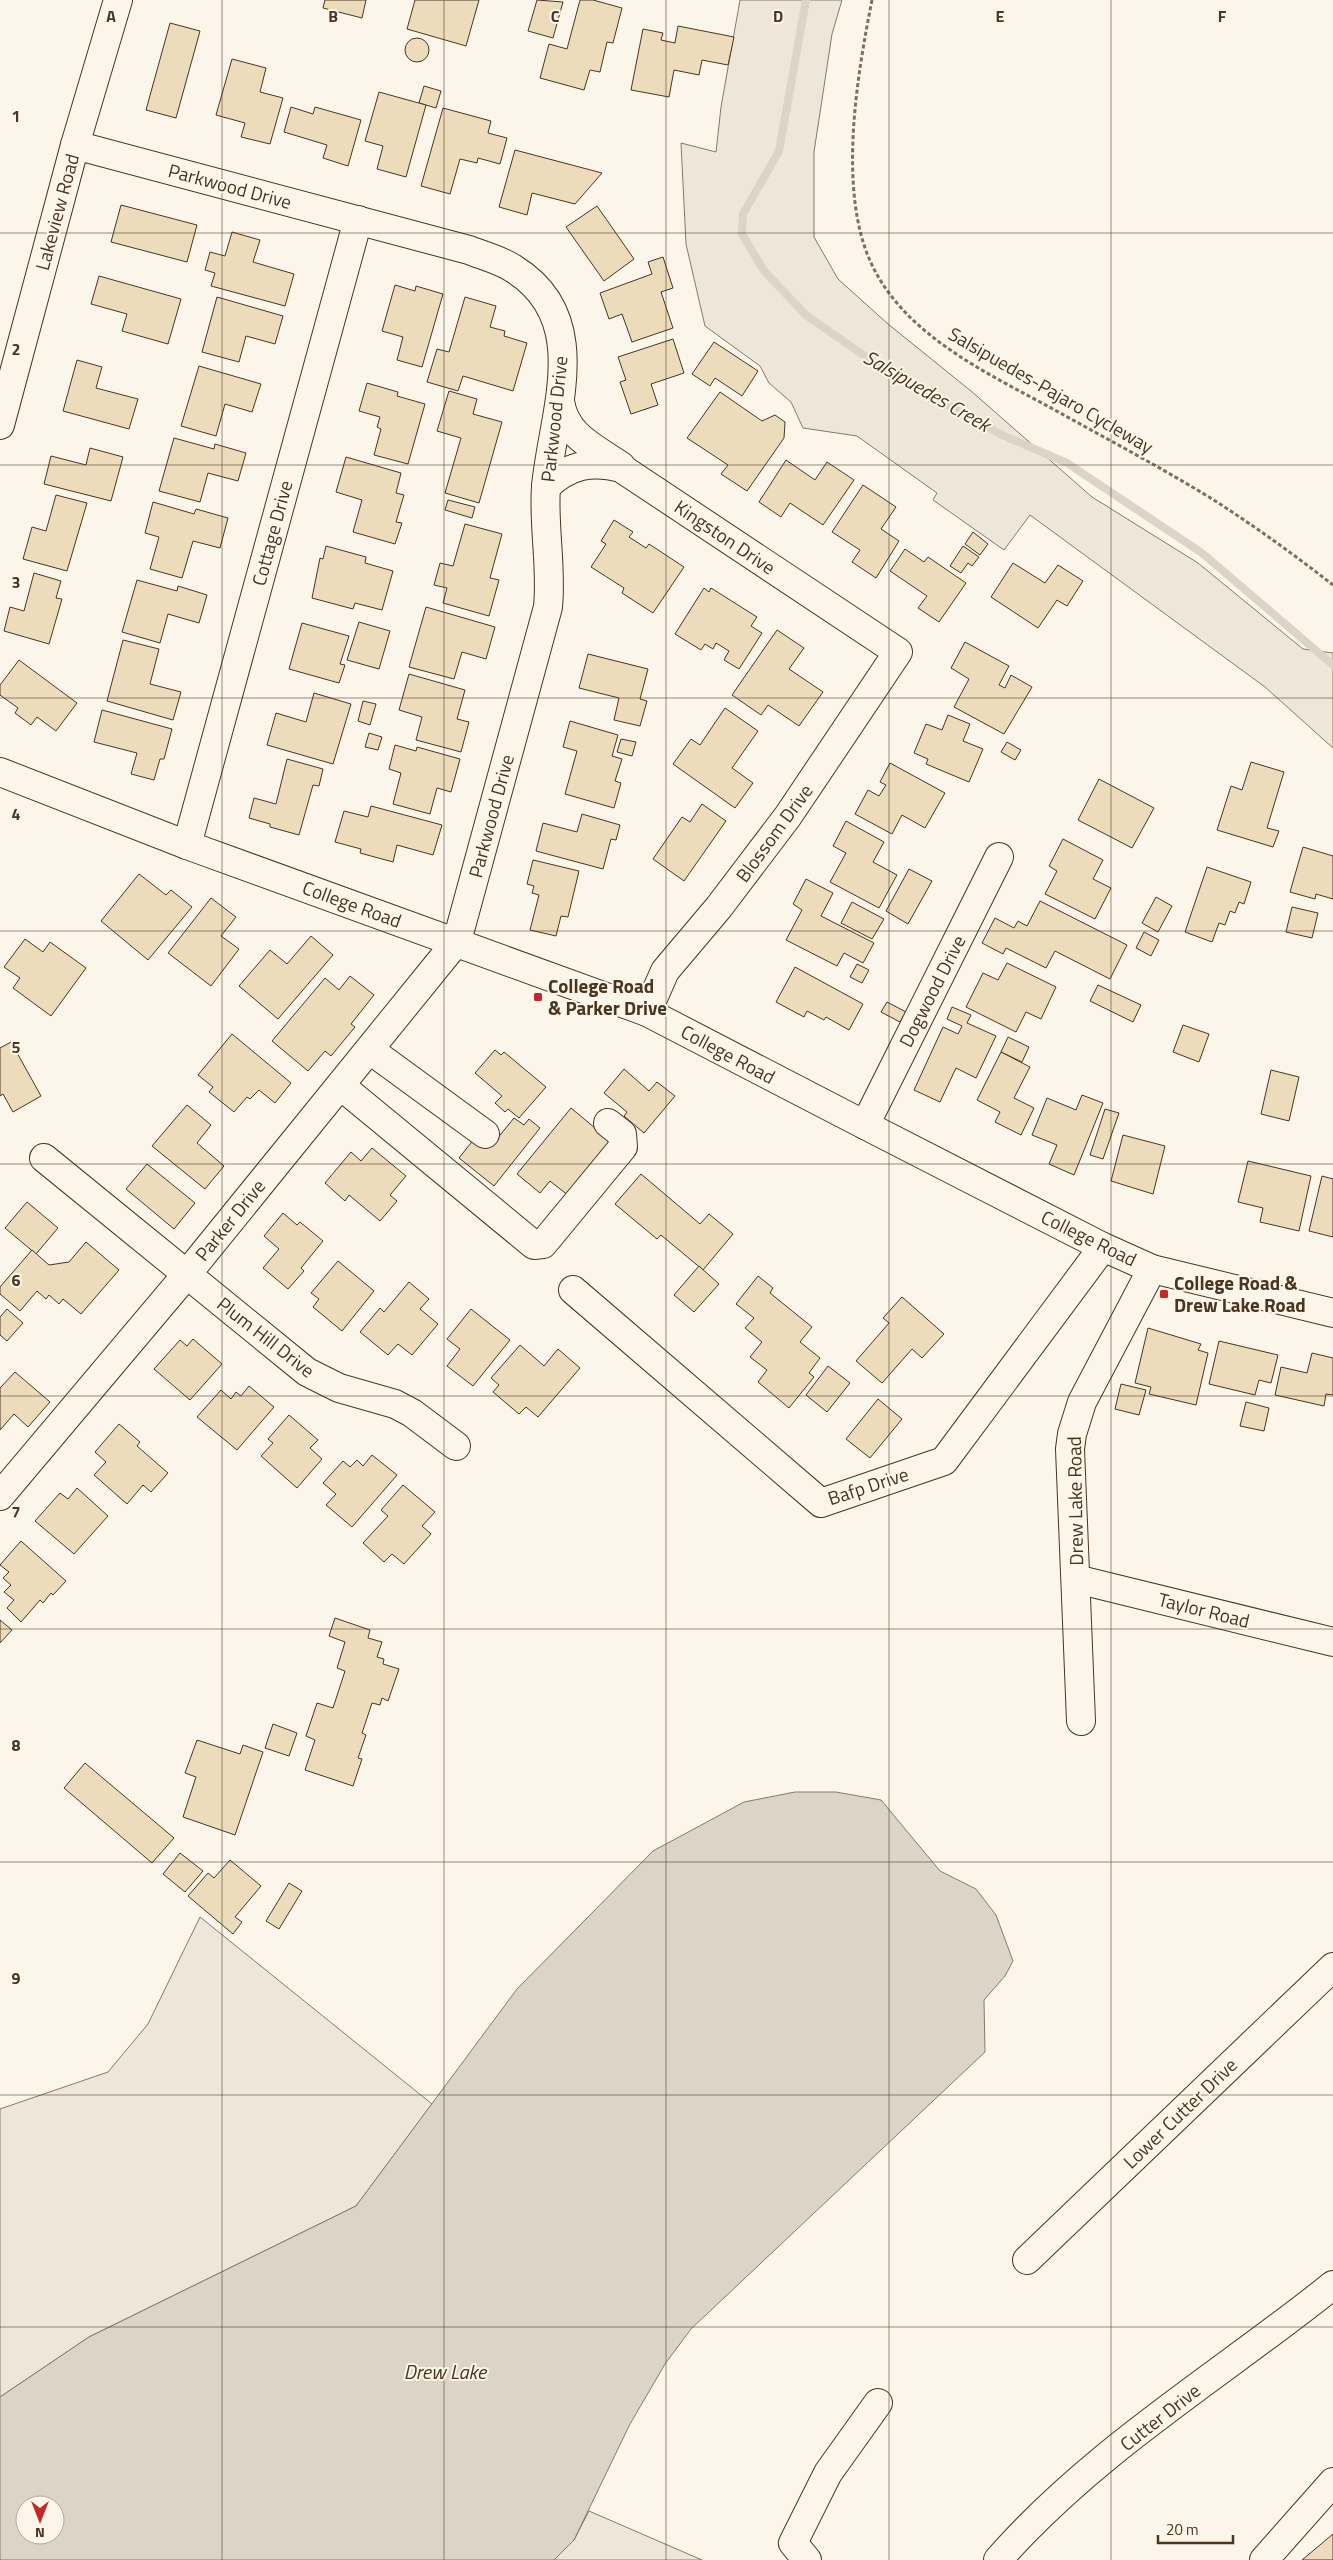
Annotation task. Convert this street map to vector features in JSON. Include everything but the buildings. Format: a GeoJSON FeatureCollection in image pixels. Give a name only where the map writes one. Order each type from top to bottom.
{"type":"FeatureCollection","features":[{"type":"Feature","properties":{"kind":"street","name":"Lakeview Road"},"geometry":{"type":"LineString","coordinates":[[0,425],[75,145],[118,0]]}},
{"type":"Feature","properties":{"kind":"street","name":"Parkwood Drive"},"geometry":{"type":"LineString","coordinates":[[75,145],[469,250],[513,267],[527,277],[541,291],[557,321],[563,360],[560,402],[546,487],[550,567],[548,607],[457,941]]}},
{"type":"Feature","properties":{"kind":"street","name":"Cottage Drive"},"geometry":{"type":"LineString","coordinates":[[187,846],[358,220]]}},
{"type":"Feature","properties":{"kind":"street"},"geometry":{"type":"LineString","coordinates":[[560,402],[564,420],[573,432],[638,478]]}},
{"type":"Feature","properties":{"kind":"street","name":"Kingston Drive"},"geometry":{"type":"LineString","coordinates":[[546,487],[566,471],[591,463],[621,468],[898,652]]}},
{"type":"Feature","properties":{"kind":"street","name":"Blossom Drive"},"geometry":{"type":"LineString","coordinates":[[647,1012],[665,971],[719,907],[788,816],[898,652]]}},
{"type":"Feature","properties":{"kind":"street","name":"College Road"},"geometry":{"type":"LineString","coordinates":[[0,772],[187,846],[457,941],[647,1012],[1103,1247],[1152,1269],[1333,1312]]}},
{"type":"Feature","properties":{"kind":"street","name":"Dogwood Drive"},"geometry":{"type":"LineString","coordinates":[[865,1125],[999,858]]}},
{"type":"Feature","properties":{"kind":"street","name":"Parker Drive"},"geometry":{"type":"LineString","coordinates":[[0,1496],[341,1086],[457,941]]}},
{"type":"Feature","properties":{"kind":"street"},"geometry":{"type":"LineString","coordinates":[[370,1050],[485,1134]]}},
{"type":"Feature","properties":{"kind":"street"},"geometry":{"type":"LineString","coordinates":[[341,1086],[534,1245],[543,1244],[623,1147],[622,1134],[608,1123]]}},
{"type":"Feature","properties":{"kind":"street","name":"Plum Hill Drive"},"geometry":{"type":"LineString","coordinates":[[44,1158],[307,1372],[339,1388],[395,1404],[412,1413],[456,1446]]}},
{"type":"Feature","properties":{"kind":"street","name":"Bafp Drive"},"geometry":{"type":"LineString","coordinates":[[573,1290],[821,1503],[944,1461],[1103,1247]]}},
{"type":"Feature","properties":{"kind":"street","name":"Drew Lake Road"},"geometry":{"type":"LineString","coordinates":[[1081,1721],[1070,1449],[1072,1434],[1082,1402],[1152,1269]]}},
{"type":"Feature","properties":{"kind":"street","name":"Taylor Road"},"geometry":{"type":"LineString","coordinates":[[1076,1579],[1333,1642]]}},
{"type":"Feature","properties":{"kind":"street","name":"Lower Cutter Drive"},"geometry":{"type":"LineString","coordinates":[[1027,2260],[1333,1967]]}},
{"type":"Feature","properties":{"kind":"street","name":"Cutter Drive"},"geometry":{"type":"LineString","coordinates":[[998,2560],[1044,2512],[1089,2472],[1333,2285]]}},
{"type":"Feature","properties":{"kind":"street"},"geometry":{"type":"LineString","coordinates":[[807,2560],[793,2543],[828,2473],[878,2403]]}},
{"type":"Feature","properties":{"kind":"street"},"geometry":{"type":"LineString","coordinates":[[1264,2560],[1333,2482]]}},
{"type":"Feature","properties":{"kind":"path","name":"Salsipuedes-Pajaro Cycleway"},"geometry":{"type":"LineString","coordinates":[[872,0],[858,79],[853,161],[855,201],[862,233],[871,264],[886,289],[903,310],[959,355],[1217,502],[1293,554],[1333,585]]}},
{"type":"Feature","properties":{"kind":"shaded area"},"geometry":{"type":"Polygon","coordinates":[[[740,0],[842,0],[832,34],[814,152],[814,237],[838,279],[888,324],[971,391],[1092,497],[1198,563],[1303,649],[1333,653],[1333,748],[1265,687],[1030,515],[1004,550],[933,500],[937,493],[857,436],[803,428],[791,402],[769,383],[760,366],[705,326],[686,244],[681,143],[716,152],[721,107],[740,0]]]}},
{"type":"Feature","properties":{"kind":"shaded area"},"geometry":{"type":"Polygon","coordinates":[[[200,1917],[432,2104],[356,2206],[89,2337],[0,2397],[0,2109],[108,2072],[148,2024],[200,1917]]]}},
{"type":"Feature","properties":{"kind":"shaded area"},"geometry":{"type":"Polygon","coordinates":[[[589,2511],[702,2560],[554,2560],[574,2540],[589,2511]]]}},
{"type":"Feature","properties":{"kind":"water","name":"Drew Lake"},"geometry":{"type":"Polygon","coordinates":[[[795,1792],[836,1792],[881,1800],[940,1871],[976,1889],[996,1915],[1013,1961],[1005,1976],[984,2000],[985,2052],[691,2329],[665,2364],[630,2424],[574,2540],[554,2560],[0,2560],[0,2397],[89,2337],[356,2206],[517,1989],[653,1851],[744,1802],[795,1792]]]}},
{"type":"Feature","properties":{"kind":"waterway","name":"Salsipuedes Creek"},"geometry":{"type":"LineString","coordinates":[[806,0],[779,151],[743,214],[742,234],[764,271],[807,316],[891,374],[1000,434],[1067,463],[1202,553],[1333,665]]}},
{"type":"Feature","properties":{"kind":"place","name":"College Road & Parker Drive"},"geometry":{"type":"Point","coordinates":[538,997]}},
{"type":"Feature","properties":{"kind":"place","name":"College Road & Drew Lake Road"},"geometry":{"type":"Point","coordinates":[1164,1294]}}]}
